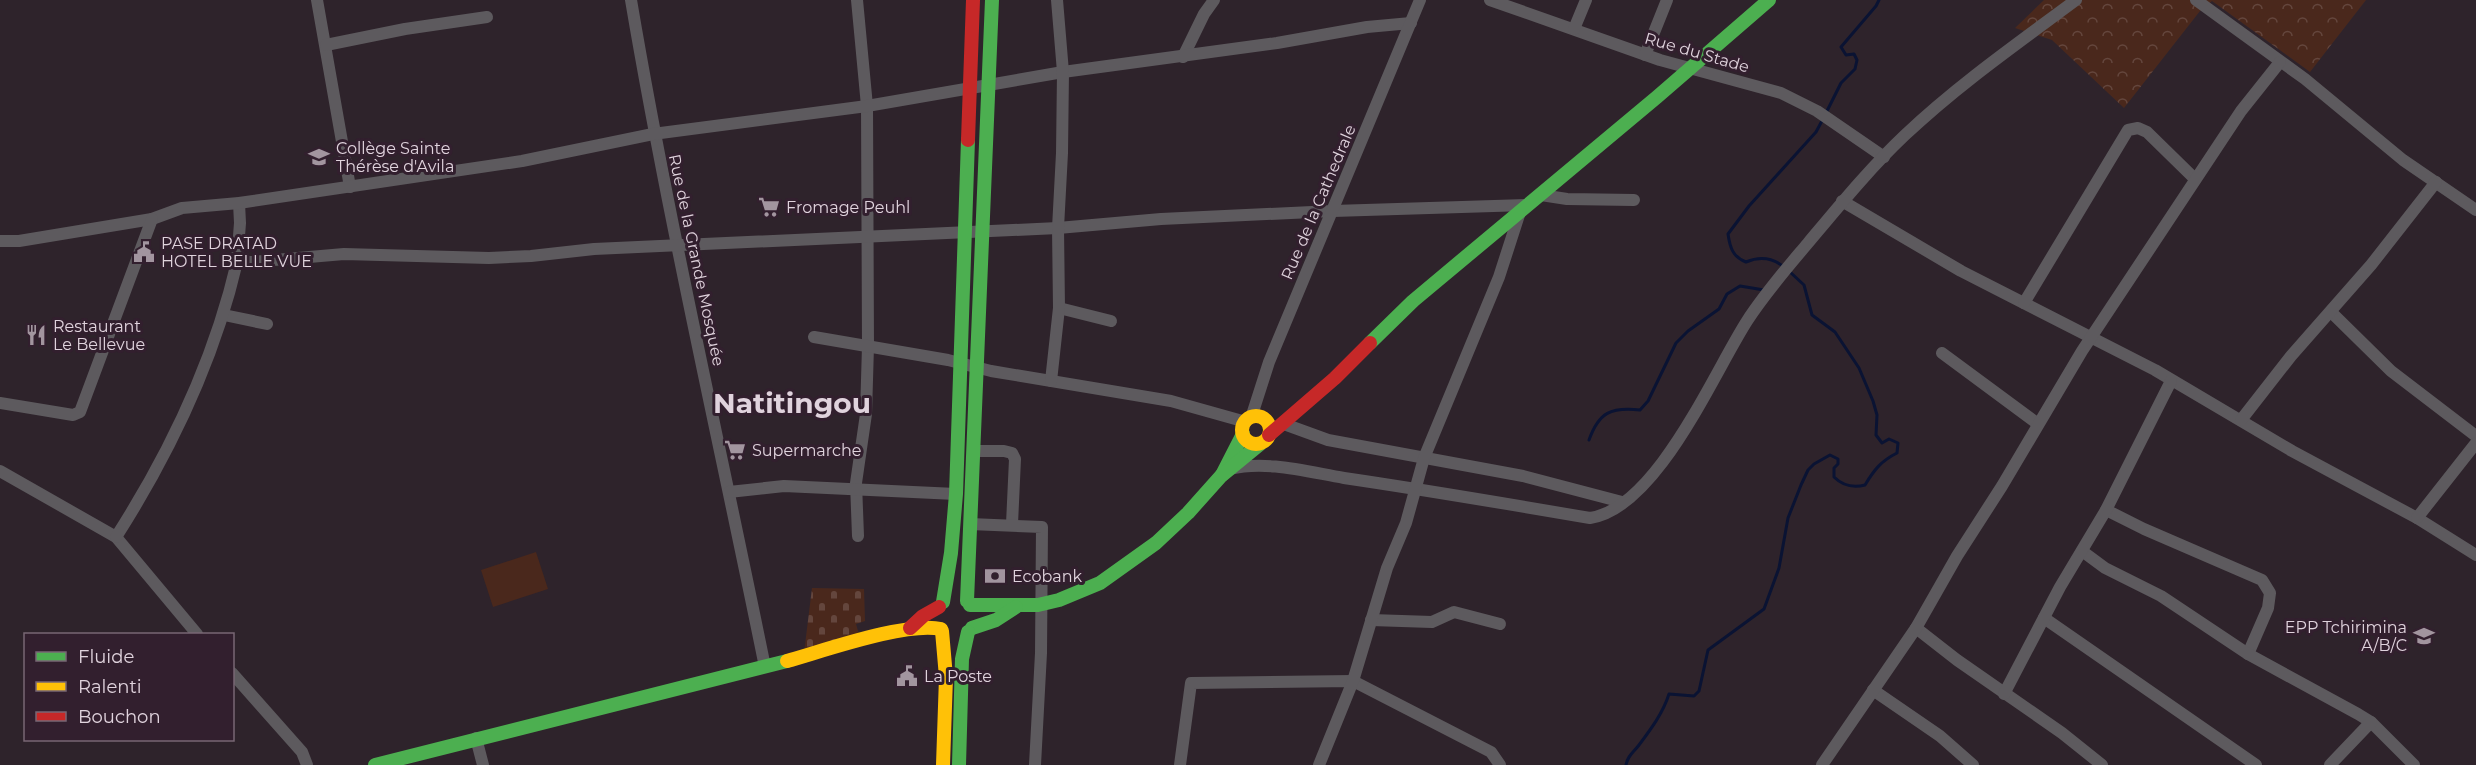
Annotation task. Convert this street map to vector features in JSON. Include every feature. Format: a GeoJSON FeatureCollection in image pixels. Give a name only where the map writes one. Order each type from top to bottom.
{"type":"FeatureCollection","features":[{"type":"Feature","properties":{"kind":"main road"},"geometry":{"type":"LineString","coordinates":[[943,765],[946,677],[941,630],[936,620],[951,553],[956,494],[973,0]]}},
{"type":"Feature","properties":{"kind":"main road"},"geometry":{"type":"LineString","coordinates":[[959,765],[962,659],[975,619],[968,603],[970,524],[992,0]]}},
{"type":"Feature","properties":{"kind":"main road"},"geometry":{"type":"LineString","coordinates":[[910,628],[923,616],[952,598],[968,603],[1016,607],[1041,604],[1073,596],[1118,571],[1176,525],[1225,473],[1284,424],[1413,301],[1689,68],[1756,5],[1769,0]]}},
{"type":"Feature","properties":{"kind":"main road"},"geometry":{"type":"LineString","coordinates":[[1225,473],[1247,424],[1263,419],[1268,423],[1264,439]]}},
{"type":"Feature","properties":{"kind":"main road"},"geometry":{"type":"LineString","coordinates":[[1247,424],[1247,441],[1264,439]]}},
{"type":"Feature","properties":{"kind":"main road"},"geometry":{"type":"LineString","coordinates":[[375,765],[765,667],[910,628],[929,626],[958,636],[996,620],[1016,607]]}},
{"type":"Feature","properties":{"kind":"street"},"geometry":{"type":"LineString","coordinates":[[317,0],[350,187]]}},
{"type":"Feature","properties":{"kind":"street","name":"Rue de la Grande Mosquée"},"geometry":{"type":"LineString","coordinates":[[631,0],[653,134],[675,245],[765,667]]}},
{"type":"Feature","properties":{"kind":"street"},"geometry":{"type":"LineString","coordinates":[[857,0],[867,106],[868,236],[866,414],[858,463],[858,536]]}},
{"type":"Feature","properties":{"kind":"street"},"geometry":{"type":"LineString","coordinates":[[1051,381],[1059,308],[1058,228],[1062,153],[1063,72],[1057,0]]}},
{"type":"Feature","properties":{"kind":"street"},"geometry":{"type":"LineString","coordinates":[[1183,57],[1204,14],[1214,0]]}},
{"type":"Feature","properties":{"kind":"street","name":"Rue de la Cathedrale"},"geometry":{"type":"LineString","coordinates":[[1247,424],[1269,362],[1420,0]]}},
{"type":"Feature","properties":{"kind":"street","name":"Rue du Stade"},"geometry":{"type":"LineString","coordinates":[[1490,0],[1645,55],[1781,93],[1827,117],[1884,157]]}},
{"type":"Feature","properties":{"kind":"street"},"geometry":{"type":"LineString","coordinates":[[1574,28],[1586,0]]}},
{"type":"Feature","properties":{"kind":"street"},"geometry":{"type":"LineString","coordinates":[[1645,55],[1667,0]]}},
{"type":"Feature","properties":{"kind":"street"},"geometry":{"type":"LineString","coordinates":[[1225,473],[1241,467],[1263,466],[1415,488],[1590,518],[1600,516],[1622,502],[1647,480],[1672,451],[1767,292],[1842,201],[1905,136],[1974,76],[2076,0]]}},
{"type":"Feature","properties":{"kind":"street"},"geometry":{"type":"LineString","coordinates":[[2196,0],[2305,79],[2403,160],[2476,210]]}},
{"type":"Feature","properties":{"kind":"street"},"geometry":{"type":"LineString","coordinates":[[326,45],[405,29],[487,17]]}},
{"type":"Feature","properties":{"kind":"street"},"geometry":{"type":"LineString","coordinates":[[0,241],[19,241],[152,219],[182,208],[239,203],[522,161],[653,134],[867,106],[1063,72],[1183,57],[1346,30],[1411,23]]}},
{"type":"Feature","properties":{"kind":"street"},"geometry":{"type":"LineString","coordinates":[[1822,765],[1916,628],[1957,556],[2092,337],[2241,111],[2280,62]]}},
{"type":"Feature","properties":{"kind":"street"},"geometry":{"type":"LineString","coordinates":[[2024,303],[2128,130],[2138,128],[2147,132],[2195,179]]}},
{"type":"Feature","properties":{"kind":"street"},"geometry":{"type":"LineString","coordinates":[[2241,420],[2291,356],[2331,312],[2436,182]]}},
{"type":"Feature","properties":{"kind":"street"},"geometry":{"type":"LineString","coordinates":[[1541,195],[1567,199],[1634,200]]}},
{"type":"Feature","properties":{"kind":"street"},"geometry":{"type":"LineString","coordinates":[[1842,201],[1927,252],[2092,337],[2292,451],[2417,518],[2476,555]]}},
{"type":"Feature","properties":{"kind":"street"},"geometry":{"type":"LineString","coordinates":[[116,537],[160,463],[185,415],[224,315],[237,261],[239,203]]}},
{"type":"Feature","properties":{"kind":"street"},"geometry":{"type":"LineString","coordinates":[[237,261],[344,254],[479,258],[531,256],[594,249],[1058,228],[1161,219],[1431,206],[1523,209],[1499,277],[1424,458],[1406,523],[1387,568],[1353,681],[1319,765]]}},
{"type":"Feature","properties":{"kind":"street"},"geometry":{"type":"LineString","coordinates":[[0,403],[73,415],[80,412],[152,219]]}},
{"type":"Feature","properties":{"kind":"street"},"geometry":{"type":"LineString","coordinates":[[1059,308],[1111,321]]}},
{"type":"Feature","properties":{"kind":"street"},"geometry":{"type":"LineString","coordinates":[[2331,312],[2391,371],[2476,436]]}},
{"type":"Feature","properties":{"kind":"street"},"geometry":{"type":"LineString","coordinates":[[224,315],[267,324]]}},
{"type":"Feature","properties":{"kind":"street"},"geometry":{"type":"LineString","coordinates":[[814,337],[1171,401],[1247,424]]}},
{"type":"Feature","properties":{"kind":"street"},"geometry":{"type":"LineString","coordinates":[[1942,353],[2038,424]]}},
{"type":"Feature","properties":{"kind":"street"},"geometry":{"type":"LineString","coordinates":[[2004,694],[2044,618],[2106,510],[2171,381]]}},
{"type":"Feature","properties":{"kind":"street"},"geometry":{"type":"LineString","coordinates":[[1284,424],[1328,440],[1523,476],[1622,502]]}},
{"type":"Feature","properties":{"kind":"street"},"geometry":{"type":"LineString","coordinates":[[2417,518],[2476,443]]}},
{"type":"Feature","properties":{"kind":"street"},"geometry":{"type":"LineString","coordinates":[[973,451],[1012,453],[1015,459],[1012,524]]}},
{"type":"Feature","properties":{"kind":"street"},"geometry":{"type":"LineString","coordinates":[[0,471],[116,537],[196,633]]}},
{"type":"Feature","properties":{"kind":"street"},"geometry":{"type":"LineString","coordinates":[[729,492],[784,486],[956,494]]}},
{"type":"Feature","properties":{"kind":"street"},"geometry":{"type":"LineString","coordinates":[[2106,510],[2262,580],[2270,594],[2268,608],[2248,654]]}},
{"type":"Feature","properties":{"kind":"street"},"geometry":{"type":"LineString","coordinates":[[970,524],[1042,527],[1041,670],[1035,765]]}},
{"type":"Feature","properties":{"kind":"street"},"geometry":{"type":"LineString","coordinates":[[2082,551],[2105,568],[2161,596],[2248,654],[2371,722],[2414,765]]}},
{"type":"Feature","properties":{"kind":"street"},"geometry":{"type":"LineString","coordinates":[[1371,620],[1432,622],[1454,612],[1500,624]]}},
{"type":"Feature","properties":{"kind":"street"},"geometry":{"type":"LineString","coordinates":[[2044,618],[2256,765]]}},
{"type":"Feature","properties":{"kind":"street"},"geometry":{"type":"LineString","coordinates":[[1916,628],[2004,694],[2054,726],[2102,765]]}},
{"type":"Feature","properties":{"kind":"street"},"geometry":{"type":"LineString","coordinates":[[234,676],[302,752],[307,765]]}},
{"type":"Feature","properties":{"kind":"street"},"geometry":{"type":"LineString","coordinates":[[1180,765],[1191,683],[1353,681],[1491,752],[1500,765]]}},
{"type":"Feature","properties":{"kind":"street"},"geometry":{"type":"LineString","coordinates":[[1873,690],[1940,736],[1973,765]]}},
{"type":"Feature","properties":{"kind":"street"},"geometry":{"type":"LineString","coordinates":[[2330,765],[2371,722]]}},
{"type":"Feature","properties":{"kind":"street"},"geometry":{"type":"LineString","coordinates":[[476,738],[483,765]]}},
{"type":"Feature","properties":{"kind":"green space"},"geometry":{"type":"Polygon","coordinates":[[[2044,0],[2366,0],[2310,72],[2212,1],[2200,11],[2124,108],[2052,40],[2015,28],[2044,0]]]}},
{"type":"Feature","properties":{"kind":"green space"},"geometry":{"type":"Polygon","coordinates":[[[536,552],[548,589],[493,607],[481,570],[536,552]]]}},
{"type":"Feature","properties":{"kind":"green space"},"geometry":{"type":"Polygon","coordinates":[[[812,588],[864,589],[865,621],[856,624],[860,638],[804,653],[812,588]]]}},
{"type":"Feature","properties":{"kind":"waterway"},"geometry":{"type":"LineString","coordinates":[[1826,113],[1841,83],[1855,69],[1857,60],[1854,54],[1846,55],[1841,47],[1879,0]]}},
{"type":"Feature","properties":{"kind":"waterway"},"geometry":{"type":"LineString","coordinates":[[1784,267],[1766,259],[1746,262],[1742,260],[1733,251],[1728,234],[1749,206],[1816,132],[1823,119]]}},
{"type":"Feature","properties":{"kind":"waterway"},"geometry":{"type":"LineString","coordinates":[[1626,765],[1629,756],[1656,721],[1669,694],[1694,696],[1699,691],[1708,650],[1764,609],[1779,568],[1788,518],[1808,470],[1830,455],[1838,459],[1838,464],[1834,468],[1834,477],[1845,484],[1861,486],[1865,485],[1882,463],[1897,453],[1898,443],[1889,439],[1882,443],[1876,435],[1877,415],[1859,368],[1835,332],[1812,315],[1804,285],[1790,272]]}},
{"type":"Feature","properties":{"kind":"waterway"},"geometry":{"type":"LineString","coordinates":[[1589,440],[1597,423],[1607,413],[1621,409],[1640,410],[1648,401],[1676,343],[1688,331],[1719,309],[1727,294],[1740,286],[1764,290]]}},
{"type":"Feature","properties":{"kind":"traffic: fast"},"geometry":{"type":"LineString","coordinates":[[967,601],[992,0]]}},
{"type":"Feature","properties":{"kind":"traffic: fast"},"geometry":{"type":"LineString","coordinates":[[1370,343],[1413,301],[1769,0]]}},
{"type":"Feature","properties":{"kind":"traffic: fast"},"geometry":{"type":"LineString","coordinates":[[943,602],[951,553],[956,494],[968,140]]}},
{"type":"Feature","properties":{"kind":"traffic: fast"},"geometry":{"type":"LineString","coordinates":[[1222,475],[1243,434]]}},
{"type":"Feature","properties":{"kind":"traffic: fast"},"geometry":{"type":"LineString","coordinates":[[970,605],[1038,605],[1059,600],[1100,583],[1156,543],[1188,513],[1221,476],[1260,444]]}},
{"type":"Feature","properties":{"kind":"traffic: fast"},"geometry":{"type":"LineString","coordinates":[[972,628],[996,620],[1016,607]]}},
{"type":"Feature","properties":{"kind":"traffic: fast"},"geometry":{"type":"LineString","coordinates":[[959,765],[962,659],[968,632]]}},
{"type":"Feature","properties":{"kind":"traffic: fast"},"geometry":{"type":"LineString","coordinates":[[375,765],[787,661]]}},
{"type":"Feature","properties":{"kind":"traffic: slow"},"geometry":{"type":"LineString","coordinates":[[1256,416],[1266,420],[1270,430],[1266,440],[1256,444],[1246,440],[1242,430],[1246,420],[1256,416]]}},
{"type":"Feature","properties":{"kind":"traffic: slow"},"geometry":{"type":"LineString","coordinates":[[787,661],[887,633],[908,629],[941,629]]}},
{"type":"Feature","properties":{"kind":"traffic: slow"},"geometry":{"type":"LineString","coordinates":[[942,631],[946,677],[943,765]]}},
{"type":"Feature","properties":{"kind":"traffic: jam"},"geometry":{"type":"LineString","coordinates":[[968,140],[973,0]]}},
{"type":"Feature","properties":{"kind":"traffic: jam"},"geometry":{"type":"LineString","coordinates":[[1269,435],[1335,378],[1370,343]]}},
{"type":"Feature","properties":{"kind":"traffic: jam"},"geometry":{"type":"LineString","coordinates":[[910,628],[923,616],[939,607]]}},
{"type":"Feature","properties":{"kind":"place","name":"Collège Sainte Thérèse d'Avila"},"geometry":{"type":"Point","coordinates":[319,157]}},
{"type":"Feature","properties":{"kind":"place","name":"Fromage Peuhl"},"geometry":{"type":"Point","coordinates":[769,207]}},
{"type":"Feature","properties":{"kind":"place","name":"PASE DRATAD HOTEL BELLE VUE"},"geometry":{"type":"Point","coordinates":[144,252]}},
{"type":"Feature","properties":{"kind":"place","name":"Restaurant Le Bellevue"},"geometry":{"type":"Point","coordinates":[36,335]}},
{"type":"Feature","properties":{"kind":"place","name":"Supermarche"},"geometry":{"type":"Point","coordinates":[735,450]}},
{"type":"Feature","properties":{"kind":"place","name":"Ecobank"},"geometry":{"type":"Point","coordinates":[995,576]}},
{"type":"Feature","properties":{"kind":"place","name":"EPP Tchirimina A/B/C"},"geometry":{"type":"Point","coordinates":[2424,636]}},
{"type":"Feature","properties":{"kind":"place","name":"La Poste"},"geometry":{"type":"Point","coordinates":[907,676]}},
{"type":"Feature","properties":{"kind":"district","name":"Natitingou"},"geometry":{"type":"Point","coordinates":[792,403]}}]}
